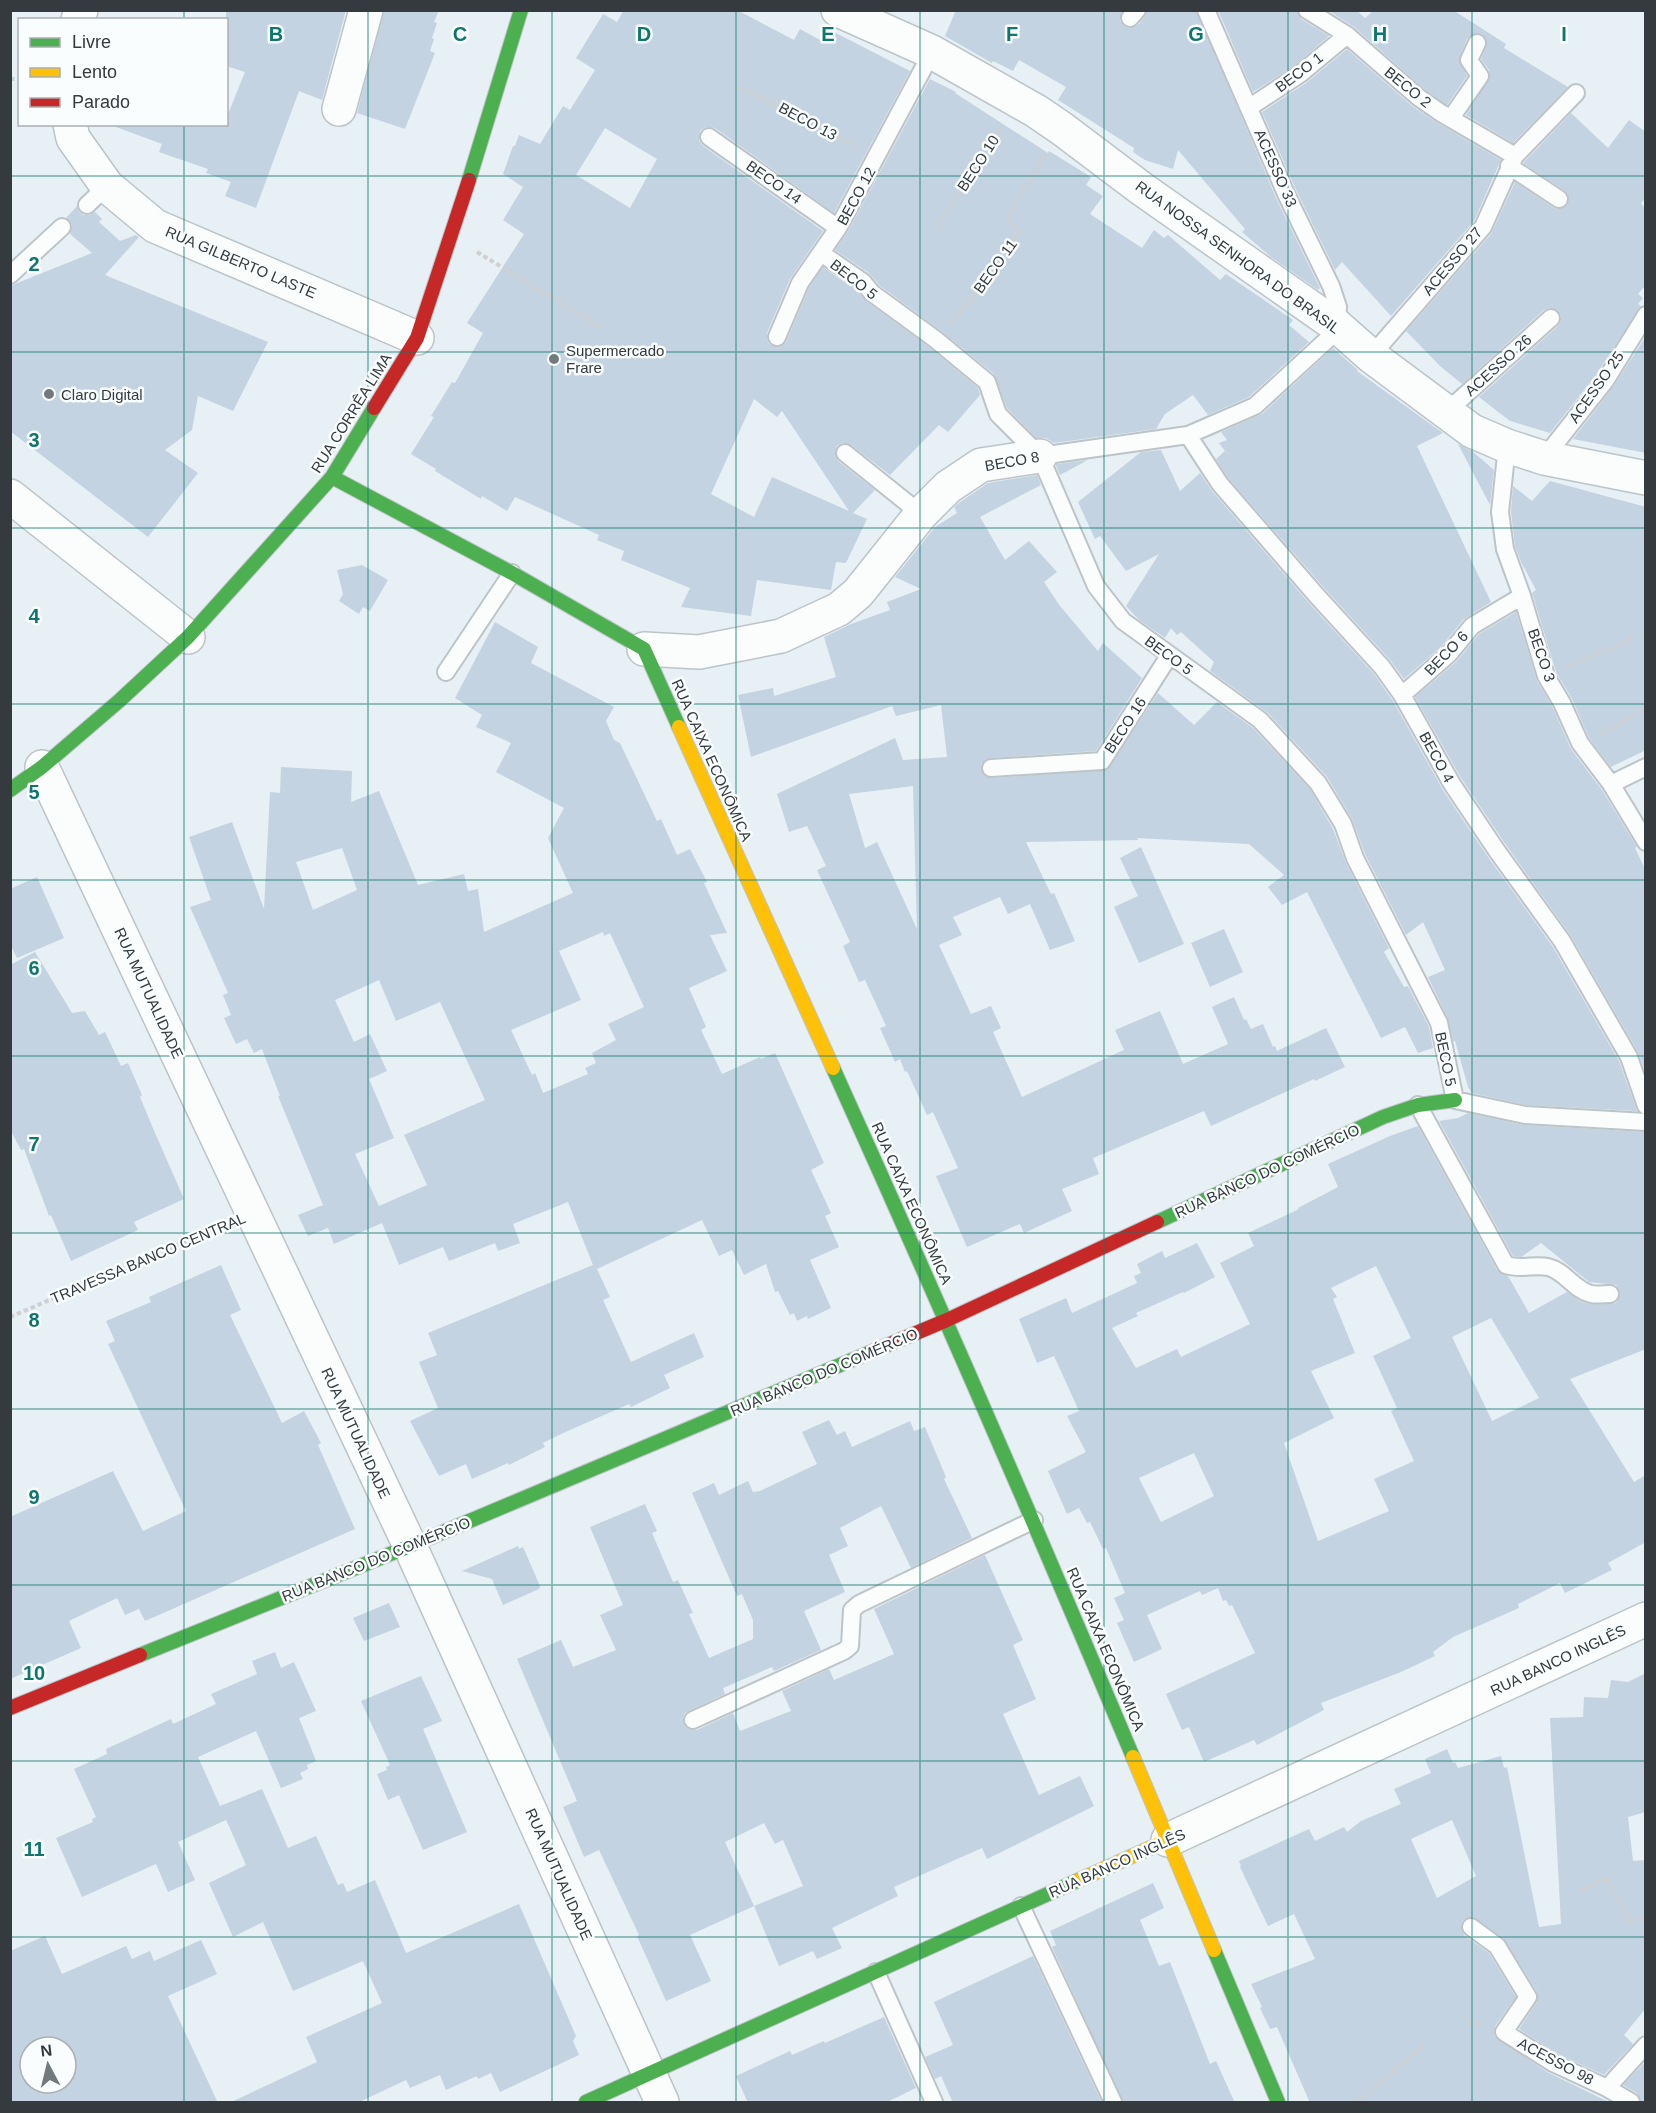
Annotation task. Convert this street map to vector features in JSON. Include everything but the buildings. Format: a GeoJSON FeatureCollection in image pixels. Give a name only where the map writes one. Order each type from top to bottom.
{"type":"FeatureCollection","features":[{"type":"Feature","properties":{"kind":"street"},"geometry":{"type":"LineString","coordinates":[[339,109],[366,10]]}},
{"type":"Feature","properties":{"kind":"street","name":"RUA CORRÊA LIMA"},"geometry":{"type":"LineString","coordinates":[[10,790],[42,767],[188,638],[332,477],[417,338],[521,10]]}},
{"type":"Feature","properties":{"kind":"street","name":"RUA NOSSA SENHORA DO BRASIL"},"geometry":{"type":"LineString","coordinates":[[838,10],[932,52],[1061,128],[1142,189],[1337,326],[1371,356],[1472,431],[1544,458],[1646,478]]}},
{"type":"Feature","properties":{"kind":"street","name":"RUA GILBERTO LASTE"},"geometry":{"type":"LineString","coordinates":[[70,126],[73,138],[97,196],[155,226],[417,338]]}},
{"type":"Feature","properties":{"kind":"street","name":"BECO 8"},"geometry":{"type":"LineString","coordinates":[[644,650],[699,652],[781,636],[840,609],[858,593],[921,514],[948,487],[981,465],[1040,456]]}},
{"type":"Feature","properties":{"kind":"street"},"geometry":{"type":"LineString","coordinates":[[332,477],[512,573],[644,650]]}},
{"type":"Feature","properties":{"kind":"street"},"geometry":{"type":"LineString","coordinates":[[10,496],[188,638]]}},
{"type":"Feature","properties":{"kind":"street","name":"RUA CAIXA ECONÔMICA"},"geometry":{"type":"LineString","coordinates":[[644,650],[947,1320],[1034,1520],[1278,2103]]}},
{"type":"Feature","properties":{"kind":"street","name":"RUA MUTUALIDADE"},"geometry":{"type":"LineString","coordinates":[[42,767],[410,1546],[655,2088]]}},
{"type":"Feature","properties":{"kind":"street","name":"RUA BANCO DO COMÉRCIO"},"geometry":{"type":"LineString","coordinates":[[10,1708],[410,1546],[947,1320],[1383,1117],[1418,1105],[1455,1100]]}},
{"type":"Feature","properties":{"kind":"street","name":"RUA BANCO INGLÊS"},"geometry":{"type":"LineString","coordinates":[[586,2103],[655,2088],[876,1972],[1646,1619]]}},
{"type":"Feature","properties":{"kind":"lane","name":"ACESSO 33"},"geometry":{"type":"LineString","coordinates":[[1206,10],[1287,196],[1331,286],[1338,307],[1337,326]]}},
{"type":"Feature","properties":{"kind":"lane","name":"BECO 2"},"geometry":{"type":"LineString","coordinates":[[1307,10],[1347,35],[1418,98],[1512,161],[1559,199]]}},
{"type":"Feature","properties":{"kind":"lane","name":"BECO 1"},"geometry":{"type":"LineString","coordinates":[[1250,107],[1300,74],[1347,35]]}},
{"type":"Feature","properties":{"kind":"lane"},"geometry":{"type":"LineString","coordinates":[[1451,118],[1480,76],[1469,60],[1477,43]]}},
{"type":"Feature","properties":{"kind":"lane","name":"BECO 12"},"geometry":{"type":"LineString","coordinates":[[777,337],[800,284],[838,228],[932,52]]}},
{"type":"Feature","properties":{"kind":"lane"},"geometry":{"type":"LineString","coordinates":[[1512,161],[1576,93]]}},
{"type":"Feature","properties":{"kind":"lane","name":"BECO 14"},"geometry":{"type":"LineString","coordinates":[[708,137],[838,228]]}},
{"type":"Feature","properties":{"kind":"lane","name":"ACESSO 27"},"geometry":{"type":"LineString","coordinates":[[1371,356],[1483,226],[1512,161]]}},
{"type":"Feature","properties":{"kind":"lane"},"geometry":{"type":"LineString","coordinates":[[10,275],[62,228]]}},
{"type":"Feature","properties":{"kind":"lane","name":"BECO 5"},"geometry":{"type":"LineString","coordinates":[[821,253],[863,282],[872,293],[935,339],[987,382],[998,414],[1040,456],[1096,586],[1123,621],[1260,720],[1318,783],[1343,824],[1355,858],[1439,1023],[1455,1100]]}},
{"type":"Feature","properties":{"kind":"lane","name":"ACESSO 25"},"geometry":{"type":"LineString","coordinates":[[1544,458],[1605,381],[1646,315]]}},
{"type":"Feature","properties":{"kind":"lane","name":"ACESSO 26"},"geometry":{"type":"LineString","coordinates":[[1445,413],[1551,318]]}},
{"type":"Feature","properties":{"kind":"lane","name":"BECO 8"},"geometry":{"type":"LineString","coordinates":[[1040,456],[1188,435],[1256,406],[1329,338],[1337,326]]}},
{"type":"Feature","properties":{"kind":"lane","name":"BECO 4"},"geometry":{"type":"LineString","coordinates":[[1188,435],[1220,484],[1369,652],[1402,695],[1452,784],[1562,941],[1629,1057],[1646,1106]]}},
{"type":"Feature","properties":{"kind":"lane","name":"BECO 3"},"geometry":{"type":"LineString","coordinates":[[1507,446],[1500,512],[1505,549],[1546,676],[1562,703],[1580,744],[1611,784],[1646,842]]}},
{"type":"Feature","properties":{"kind":"lane"},"geometry":{"type":"LineString","coordinates":[[845,453],[921,514]]}},
{"type":"Feature","properties":{"kind":"lane"},"geometry":{"type":"LineString","coordinates":[[446,672],[512,573]]}},
{"type":"Feature","properties":{"kind":"lane","name":"BECO 6"},"geometry":{"type":"LineString","coordinates":[[1402,695],[1449,654],[1472,626],[1522,596]]}},
{"type":"Feature","properties":{"kind":"lane","name":"BECO 16"},"geometry":{"type":"LineString","coordinates":[[991,768],[1102,761],[1169,656]]}},
{"type":"Feature","properties":{"kind":"lane"},"geometry":{"type":"LineString","coordinates":[[1611,784],[1646,767]]}},
{"type":"Feature","properties":{"kind":"lane","name":"RUA BANCO DO COMÉRCIO"},"geometry":{"type":"LineString","coordinates":[[1455,1100],[1525,1115],[1646,1122]]}},
{"type":"Feature","properties":{"kind":"lane"},"geometry":{"type":"LineString","coordinates":[[1418,1105],[1506,1265],[1518,1269],[1545,1267],[1557,1271],[1583,1291],[1593,1294],[1610,1294]]}},
{"type":"Feature","properties":{"kind":"lane"},"geometry":{"type":"LineString","coordinates":[[693,1720],[844,1651],[850,1646],[852,1610],[859,1604],[1034,1520]]}},
{"type":"Feature","properties":{"kind":"lane"},"geometry":{"type":"LineString","coordinates":[[1021,1906],[1113,2103]]}},
{"type":"Feature","properties":{"kind":"lane","name":"ACESSO 98"},"geometry":{"type":"LineString","coordinates":[[1471,1927],[1497,1946],[1528,1997],[1504,2032],[1553,2063],[1607,2088],[1631,2103]]}},
{"type":"Feature","properties":{"kind":"lane"},"geometry":{"type":"LineString","coordinates":[[876,1972],[934,2103]]}},
{"type":"Feature","properties":{"kind":"lane"},"geometry":{"type":"LineString","coordinates":[[1607,2088],[1646,2045]]}},
{"type":"Feature","properties":{"kind":"path","name":"BECO 13"},"geometry":{"type":"LineString","coordinates":[[738,87],[771,102],[815,128],[878,155]]}},
{"type":"Feature","properties":{"kind":"path","name":"BECO 10"},"geometry":{"type":"LineString","coordinates":[[938,225],[1018,101]]}},
{"type":"Feature","properties":{"kind":"path","name":"BECO 11"},"geometry":{"type":"LineString","coordinates":[[935,339],[972,297],[1019,232],[1007,218],[1061,128]]}},
{"type":"Feature","properties":{"kind":"path"},"geometry":{"type":"LineString","coordinates":[[451,236],[601,327]]}},
{"type":"Feature","properties":{"kind":"path"},"geometry":{"type":"LineString","coordinates":[[1546,676],[1632,639]]}},
{"type":"Feature","properties":{"kind":"path"},"geometry":{"type":"LineString","coordinates":[[1580,744],[1646,710]]}},
{"type":"Feature","properties":{"kind":"path","name":"TRAVESSA BANCO CENTRAL"},"geometry":{"type":"LineString","coordinates":[[10,1317],[252,1213]]}},
{"type":"Feature","properties":{"kind":"path"},"geometry":{"type":"LineString","coordinates":[[1581,1890],[1607,1878],[1629,1921],[1646,1918]]}},
{"type":"Feature","properties":{"kind":"path"},"geometry":{"type":"LineString","coordinates":[[1357,2103],[1425,2045]]}},
{"type":"Feature","properties":{"kind":"traffic: fast"},"geometry":{"type":"LineString","coordinates":[[469,180],[521,10]]}},
{"type":"Feature","properties":{"kind":"traffic: fast"},"geometry":{"type":"LineString","coordinates":[[10,790],[42,767],[119,701],[188,637],[332,477],[374,408]]}},
{"type":"Feature","properties":{"kind":"traffic: fast"},"geometry":{"type":"LineString","coordinates":[[332,477],[512,573],[644,649],[679,727]]}},
{"type":"Feature","properties":{"kind":"traffic: fast"},"geometry":{"type":"LineString","coordinates":[[833,1068],[985,1411],[1133,1757]]}},
{"type":"Feature","properties":{"kind":"traffic: fast"},"geometry":{"type":"LineString","coordinates":[[1157,1222],[1383,1117],[1418,1105],[1455,1100]]}},
{"type":"Feature","properties":{"kind":"traffic: fast"},"geometry":{"type":"LineString","coordinates":[[140,1655],[410,1546],[871,1352]]}},
{"type":"Feature","properties":{"kind":"traffic: fast"},"geometry":{"type":"LineString","coordinates":[[586,2102],[1079,1880]]}},
{"type":"Feature","properties":{"kind":"traffic: fast"},"geometry":{"type":"LineString","coordinates":[[1214,1950],[1278,2102]]}},
{"type":"Feature","properties":{"kind":"traffic: slow"},"geometry":{"type":"LineString","coordinates":[[679,727],[833,1068]]}},
{"type":"Feature","properties":{"kind":"traffic: slow"},"geometry":{"type":"LineString","coordinates":[[1133,1757],[1214,1950]]}},
{"type":"Feature","properties":{"kind":"traffic: slow"},"geometry":{"type":"LineString","coordinates":[[1079,1880],[1168,1840]]}},
{"type":"Feature","properties":{"kind":"traffic: jam"},"geometry":{"type":"LineString","coordinates":[[374,408],[417,338],[469,180]]}},
{"type":"Feature","properties":{"kind":"traffic: jam"},"geometry":{"type":"LineString","coordinates":[[871,1352],[947,1320],[1157,1222]]}},
{"type":"Feature","properties":{"kind":"traffic: jam"},"geometry":{"type":"LineString","coordinates":[[10,1708],[140,1655]]}},
{"type":"Feature","properties":{"kind":"place","name":"Supermercado Frare"},"geometry":{"type":"Point","coordinates":[554,359]}},
{"type":"Feature","properties":{"kind":"place","name":"Claro Digital"},"geometry":{"type":"Point","coordinates":[49,394]}}]}
